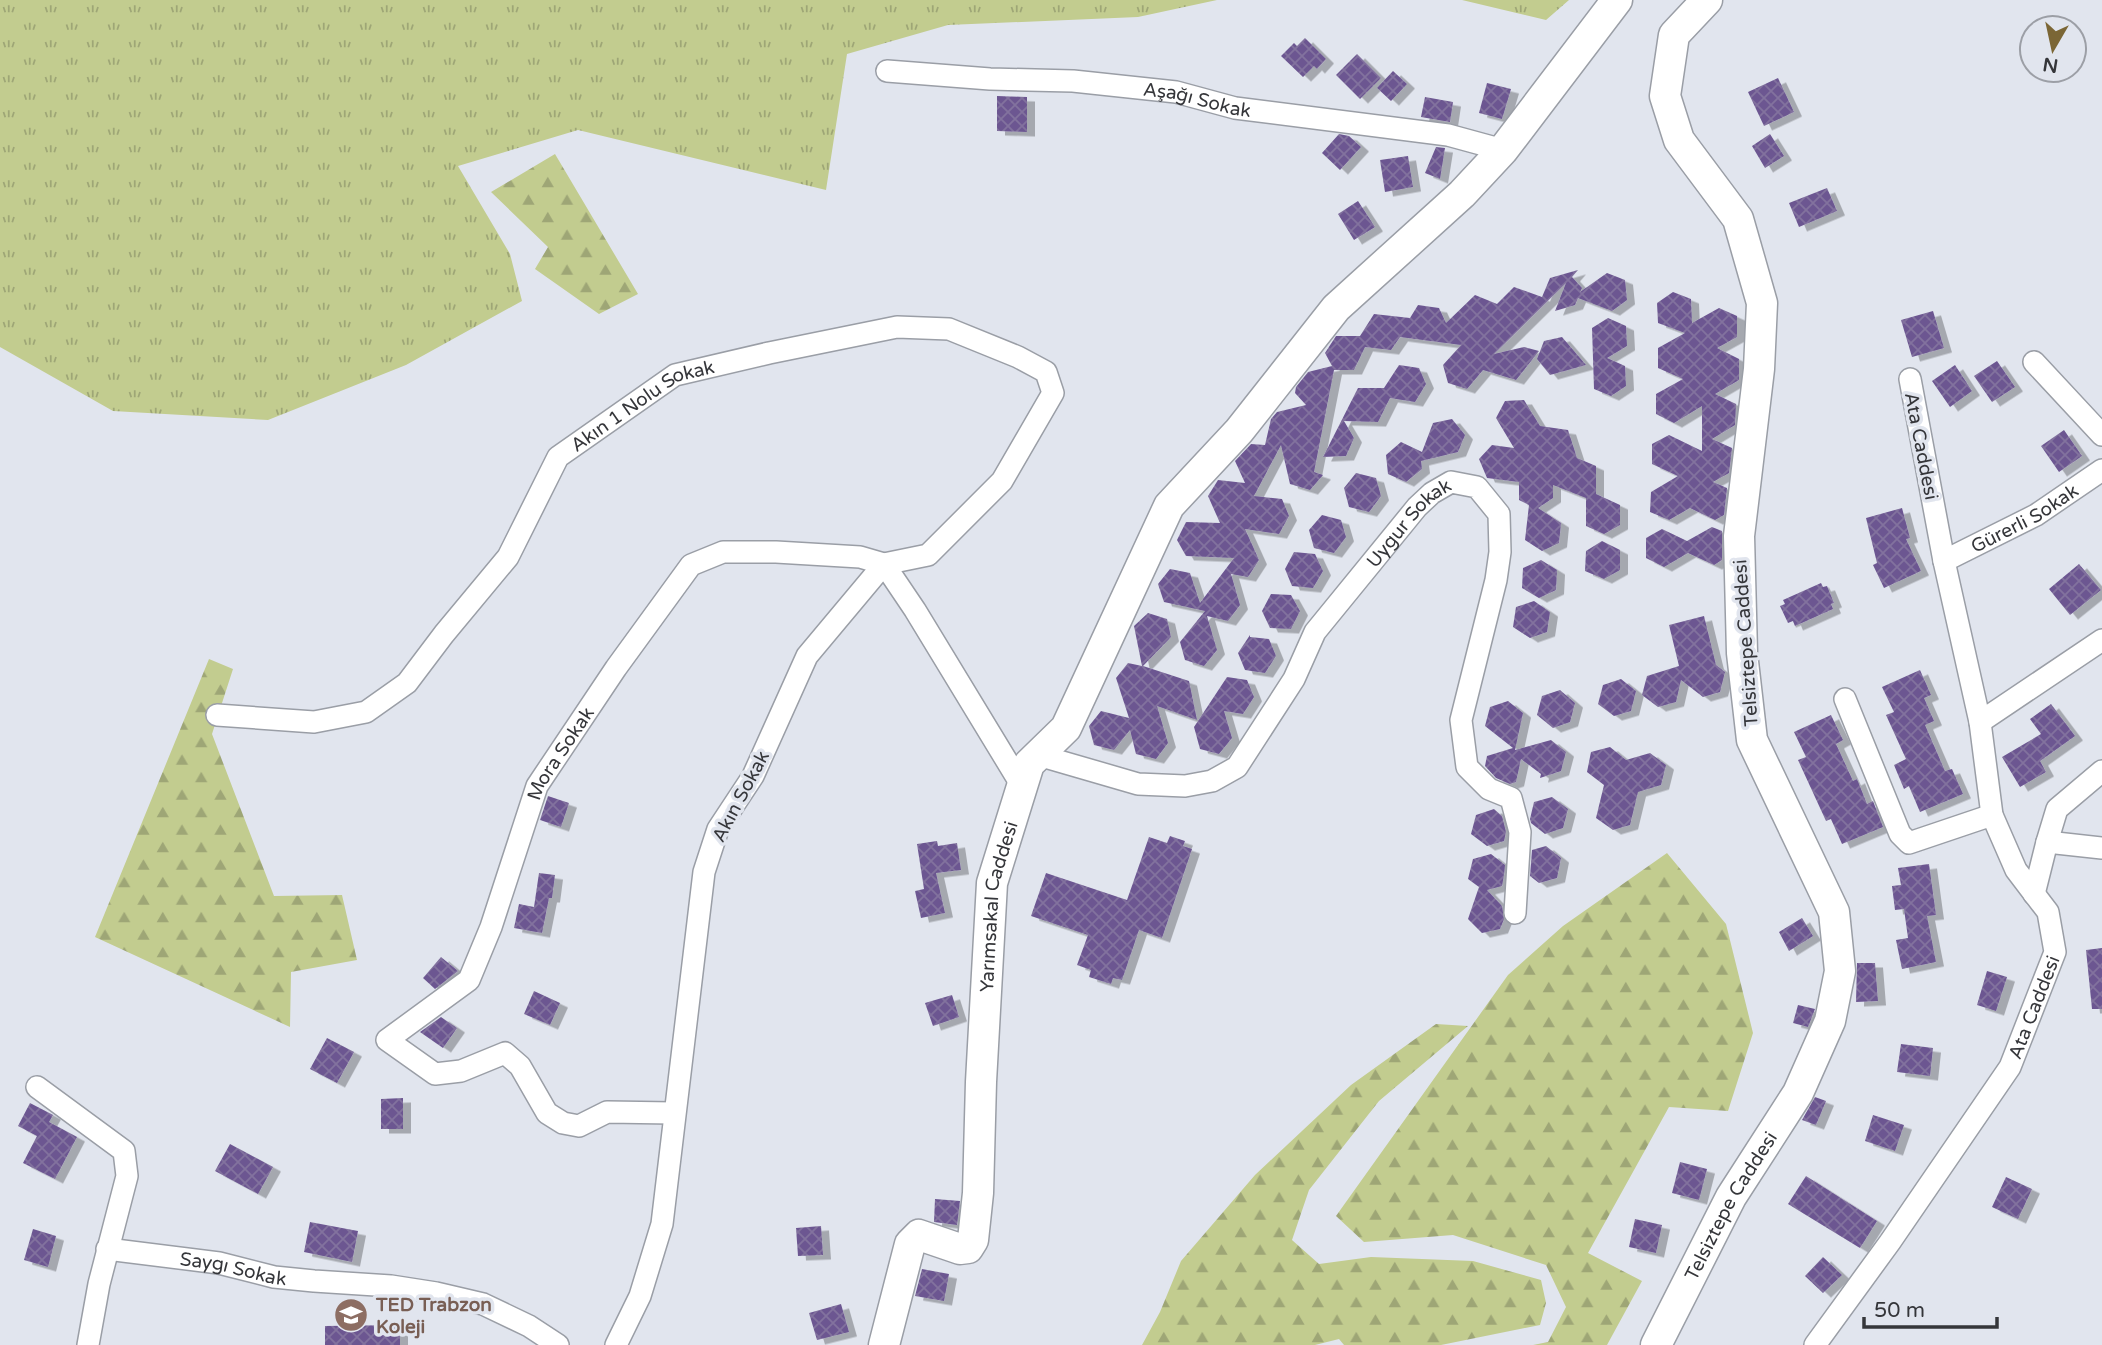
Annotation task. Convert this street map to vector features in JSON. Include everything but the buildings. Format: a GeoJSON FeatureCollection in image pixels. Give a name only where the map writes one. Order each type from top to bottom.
{"type":"FeatureCollection","features":[{"type":"Feature","properties":{"kind":"street"},"geometry":{"type":"LineString","coordinates":[[1503,150],[1617,0]]}},
{"type":"Feature","properties":{"kind":"street","name":"Telsiztepe Caddesi"},"geometry":{"type":"LineString","coordinates":[[1656,1345],[1731,1197],[1798,1093],[1830,1021],[1840,971],[1834,912],[1752,740],[1742,653],[1739,537],[1759,369],[1762,303],[1738,219],[1679,140],[1665,96],[1674,36],[1707,0]]}},
{"type":"Feature","properties":{"kind":"street","name":"Aşağı Sokak"},"geometry":{"type":"LineString","coordinates":[[887,71],[990,79],[1073,81],[1175,92],[1235,108],[1448,135],[1503,150]]}},
{"type":"Feature","properties":{"kind":"street","name":"Yarımsakal Caddesi"},"geometry":{"type":"LineString","coordinates":[[884,1345],[910,1244],[919,1235],[960,1249],[968,1248],[973,1241],[978,1193],[992,883],[1029,764],[1066,728],[1169,506],[1239,431],[1336,309],[1462,194],[1503,150]]}},
{"type":"Feature","properties":{"kind":"street","name":"Akın 1 Nolu Sokak"},"geometry":{"type":"LineString","coordinates":[[217,715],[314,722],[366,712],[407,683],[508,556],[558,457],[675,375],[897,327],[949,329],[1018,357],[1046,372],[1053,393],[1002,481],[928,555],[884,564]]}},
{"type":"Feature","properties":{"kind":"street"},"geometry":{"type":"LineString","coordinates":[[2034,362],[2102,435]]}},
{"type":"Feature","properties":{"kind":"street","name":"Ata Caddesi"},"geometry":{"type":"LineString","coordinates":[[1815,1345],[1890,1242],[2010,1067],[2055,952],[2048,912],[2016,870],[1992,815],[1980,722],[1944,561],[1910,379]]}},
{"type":"Feature","properties":{"kind":"street","name":"Gürerli Sokak"},"geometry":{"type":"LineString","coordinates":[[1944,561],[2036,515],[2102,470]]}},
{"type":"Feature","properties":{"kind":"street","name":"Uygur Sokak"},"geometry":{"type":"LineString","coordinates":[[1038,755],[1138,784],[1185,786],[1212,781],[1237,767],[1294,679],[1315,632],[1417,508],[1432,493],[1451,482],[1477,488],[1499,514],[1500,552],[1496,580],[1461,720],[1467,767],[1489,789],[1511,798],[1520,832],[1515,912]]}},
{"type":"Feature","properties":{"kind":"street","name":"Mora Sokak"},"geometry":{"type":"LineString","coordinates":[[673,1113],[607,1112],[579,1126],[563,1124],[547,1113],[520,1066],[505,1053],[461,1071],[435,1074],[387,1040],[469,980],[491,928],[537,786],[616,668],[691,565],[723,552],[762,551],[860,557],[884,564]]}},
{"type":"Feature","properties":{"kind":"street"},"geometry":{"type":"LineString","coordinates":[[884,564],[1022,786]]}},
{"type":"Feature","properties":{"kind":"street","name":"Akın Sokak"},"geometry":{"type":"LineString","coordinates":[[616,1345],[640,1296],[662,1224],[673,1113],[704,872],[718,830],[753,776],[807,656],[884,564]]}},
{"type":"Feature","properties":{"kind":"street"},"geometry":{"type":"LineString","coordinates":[[1980,722],[2102,639]]}},
{"type":"Feature","properties":{"kind":"street"},"geometry":{"type":"LineString","coordinates":[[1845,699],[1900,834],[1909,843],[1992,815]]}},
{"type":"Feature","properties":{"kind":"street"},"geometry":{"type":"LineString","coordinates":[[2034,894],[2056,808],[2102,771]]}},
{"type":"Feature","properties":{"kind":"street"},"geometry":{"type":"LineString","coordinates":[[2047,842],[2102,848]]}},
{"type":"Feature","properties":{"kind":"street"},"geometry":{"type":"LineString","coordinates":[[37,1087],[124,1151],[127,1175],[107,1249],[88,1345]]}},
{"type":"Feature","properties":{"kind":"street","name":"Saygı Sokak"},"geometry":{"type":"LineString","coordinates":[[107,1249],[219,1263],[274,1277],[391,1286],[436,1293],[483,1304],[529,1326],[558,1345]]}},
{"type":"Feature","properties":{"kind":"green space"},"geometry":{"type":"Polygon","coordinates":[[[0,0],[1217,0],[1138,17],[948,25],[847,54],[826,190],[578,130],[458,166],[510,254],[522,301],[406,365],[268,420],[113,411],[0,347],[0,0]]]}},
{"type":"Feature","properties":{"kind":"green space"},"geometry":{"type":"Polygon","coordinates":[[[1462,0],[1569,0],[1546,20],[1462,0]]]}},
{"type":"Feature","properties":{"kind":"green space"},"geometry":{"type":"Polygon","coordinates":[[[555,154],[638,294],[599,314],[535,269],[548,247],[491,192],[555,154]]]}},
{"type":"Feature","properties":{"kind":"green space"},"geometry":{"type":"Polygon","coordinates":[[[209,659],[233,669],[212,734],[274,896],[342,895],[357,960],[291,972],[290,1027],[95,937],[209,659]]]}},
{"type":"Feature","properties":{"kind":"green space"},"geometry":{"type":"Polygon","coordinates":[[[1667,853],[1726,924],[1753,1033],[1728,1111],[1669,1107],[1588,1253],[1642,1281],[1607,1345],[1533,1345],[1548,1342],[1566,1307],[1546,1265],[1453,1235],[1364,1242],[1336,1216],[1508,975],[1563,926],[1667,853]]]}},
{"type":"Feature","properties":{"kind":"green space"},"geometry":{"type":"Polygon","coordinates":[[[1436,1024],[1468,1026],[1379,1101],[1309,1190],[1292,1240],[1319,1264],[1371,1257],[1473,1261],[1541,1280],[1546,1303],[1540,1325],[1441,1345],[1344,1345],[1339,1339],[1315,1345],[1142,1345],[1160,1312],[1181,1261],[1255,1175],[1351,1085],[1436,1024]]]}},
{"type":"Feature","properties":{"kind":"place","name":"TED Trabzon Koleji"},"geometry":{"type":"Point","coordinates":[351,1315]}}]}
